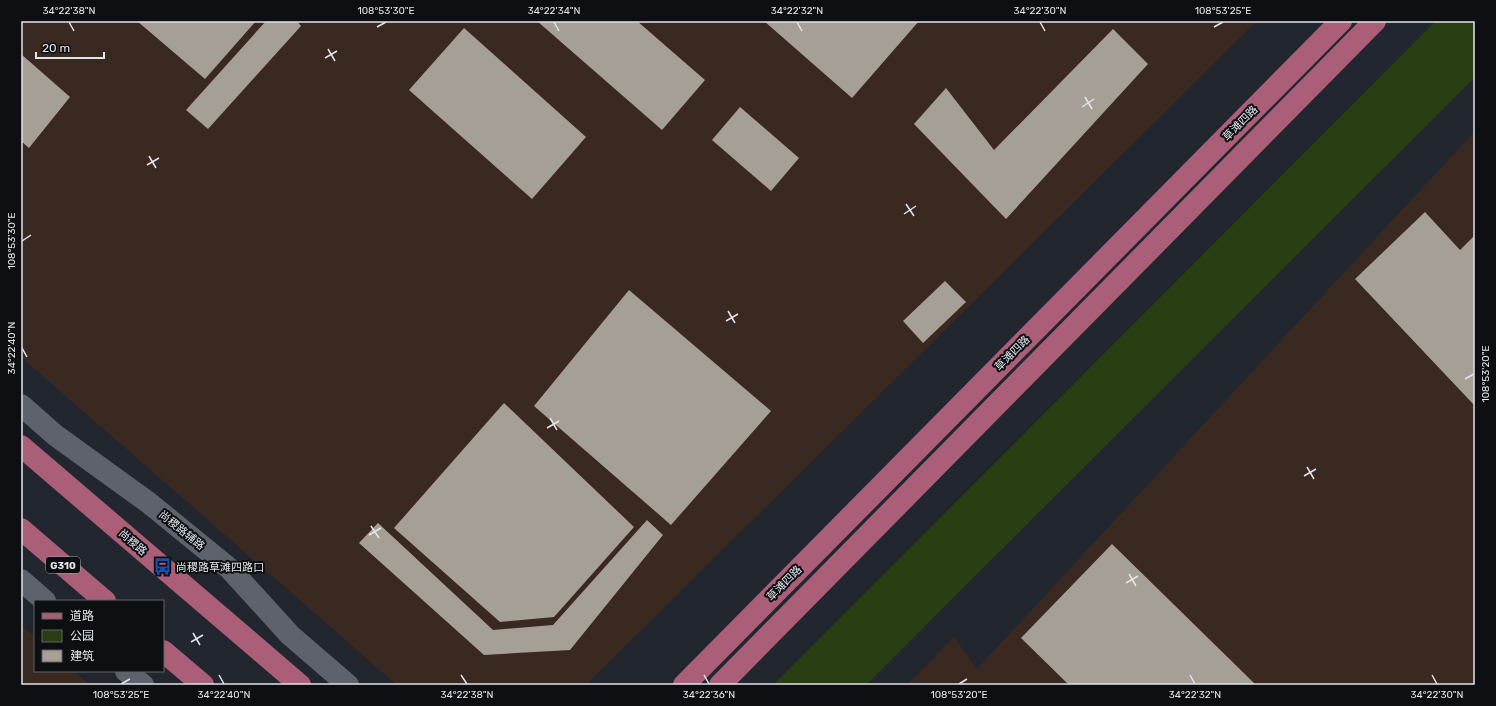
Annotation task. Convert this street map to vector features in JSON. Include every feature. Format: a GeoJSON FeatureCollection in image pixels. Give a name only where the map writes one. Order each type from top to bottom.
{"type":"FeatureCollection","features":[{"type":"Feature","properties":{"kind":"main road","name":"草滩四路"},"geometry":{"type":"LineString","coordinates":[[684,685],[1341,21]]}},
{"type":"Feature","properties":{"kind":"main road"},"geometry":{"type":"LineString","coordinates":[[720,685],[1375,21]]}},
{"type":"Feature","properties":{"kind":"main road","name":"尚稷路"},"geometry":{"type":"LineString","coordinates":[[21,446],[300,685]]}},
{"type":"Feature","properties":{"kind":"main road","name":"G310"},"geometry":{"type":"LineString","coordinates":[[21,529],[104,600]]}},
{"type":"Feature","properties":{"kind":"main road"},"geometry":{"type":"LineString","coordinates":[[164,652],[203,685]]}},
{"type":"Feature","properties":{"kind":"street","name":"尚稷路辅路"},"geometry":{"type":"LineString","coordinates":[[21,406],[55,435],[149,503],[230,569],[290,635],[348,685]]}},
{"type":"Feature","properties":{"kind":"street"},"geometry":{"type":"LineString","coordinates":[[21,580],[44,600]]}},
{"type":"Feature","properties":{"kind":"street"},"geometry":{"type":"LineString","coordinates":[[127,672],[143,685]]}},
{"type":"Feature","properties":{"kind":"shaded area"},"geometry":{"type":"Polygon","coordinates":[[[21,21],[1257,21],[586,685],[397,685],[21,357],[21,21]]]}},
{"type":"Feature","properties":{"kind":"shaded area"},"geometry":{"type":"Polygon","coordinates":[[[1475,131],[1475,685],[907,685],[954,637],[977,669],[1475,131]]]}},
{"type":"Feature","properties":{"kind":"shaded area"},"geometry":{"type":"Polygon","coordinates":[[[21,625],[34,636],[34,672],[75,672],[90,685],[21,685],[21,625]]]}},
{"type":"Feature","properties":{"kind":"green space"},"geometry":{"type":"Polygon","coordinates":[[[1436,21],[1475,21],[1475,77],[866,685],[773,685],[1436,21]]]}},
{"type":"Feature","properties":{"kind":"building"},"geometry":{"type":"Polygon","coordinates":[[[137,21],[256,21],[205,79],[137,21]]]}},
{"type":"Feature","properties":{"kind":"building"},"geometry":{"type":"Polygon","coordinates":[[[266,21],[297,21],[301,26],[208,129],[186,110],[266,21]]]}},
{"type":"Feature","properties":{"kind":"building"},"geometry":{"type":"Polygon","coordinates":[[[537,21],[637,21],[705,80],[662,130],[537,21]]]}},
{"type":"Feature","properties":{"kind":"building"},"geometry":{"type":"Polygon","coordinates":[[[764,21],[919,21],[852,98],[764,21]]]}},
{"type":"Feature","properties":{"kind":"building"},"geometry":{"type":"Polygon","coordinates":[[[464,28],[586,137],[532,199],[409,90],[464,28]]]}},
{"type":"Feature","properties":{"kind":"building"},"geometry":{"type":"Polygon","coordinates":[[[1113,29],[1148,64],[1006,219],[914,124],[946,88],[994,150],[1113,29]]]}},
{"type":"Feature","properties":{"kind":"building"},"geometry":{"type":"Polygon","coordinates":[[[21,54],[70,97],[29,148],[21,141],[21,54]]]}},
{"type":"Feature","properties":{"kind":"building"},"geometry":{"type":"Polygon","coordinates":[[[740,107],[799,158],[771,191],[712,140],[740,107]]]}},
{"type":"Feature","properties":{"kind":"building"},"geometry":{"type":"Polygon","coordinates":[[[1425,212],[1460,250],[1475,235],[1475,406],[1355,279],[1425,212]]]}},
{"type":"Feature","properties":{"kind":"building"},"geometry":{"type":"Polygon","coordinates":[[[945,281],[966,302],[923,343],[903,321],[945,281]]]}},
{"type":"Feature","properties":{"kind":"building"},"geometry":{"type":"Polygon","coordinates":[[[629,290],[771,411],[671,525],[534,406],[629,290]]]}},
{"type":"Feature","properties":{"kind":"building"},"geometry":{"type":"Polygon","coordinates":[[[504,403],[634,527],[554,617],[500,622],[394,528],[504,403]]]}},
{"type":"Feature","properties":{"kind":"building"},"geometry":{"type":"Polygon","coordinates":[[[647,520],[663,535],[570,650],[484,655],[359,543],[378,523],[493,630],[553,625],[647,520]]]}},
{"type":"Feature","properties":{"kind":"building"},"geometry":{"type":"Polygon","coordinates":[[[1112,544],[1256,685],[1069,685],[1021,638],[1112,544]]]}},
{"type":"Feature","properties":{"kind":"place","name":"尚稷路草滩四路口"},"geometry":{"type":"Point","coordinates":[163,567]}}]}
